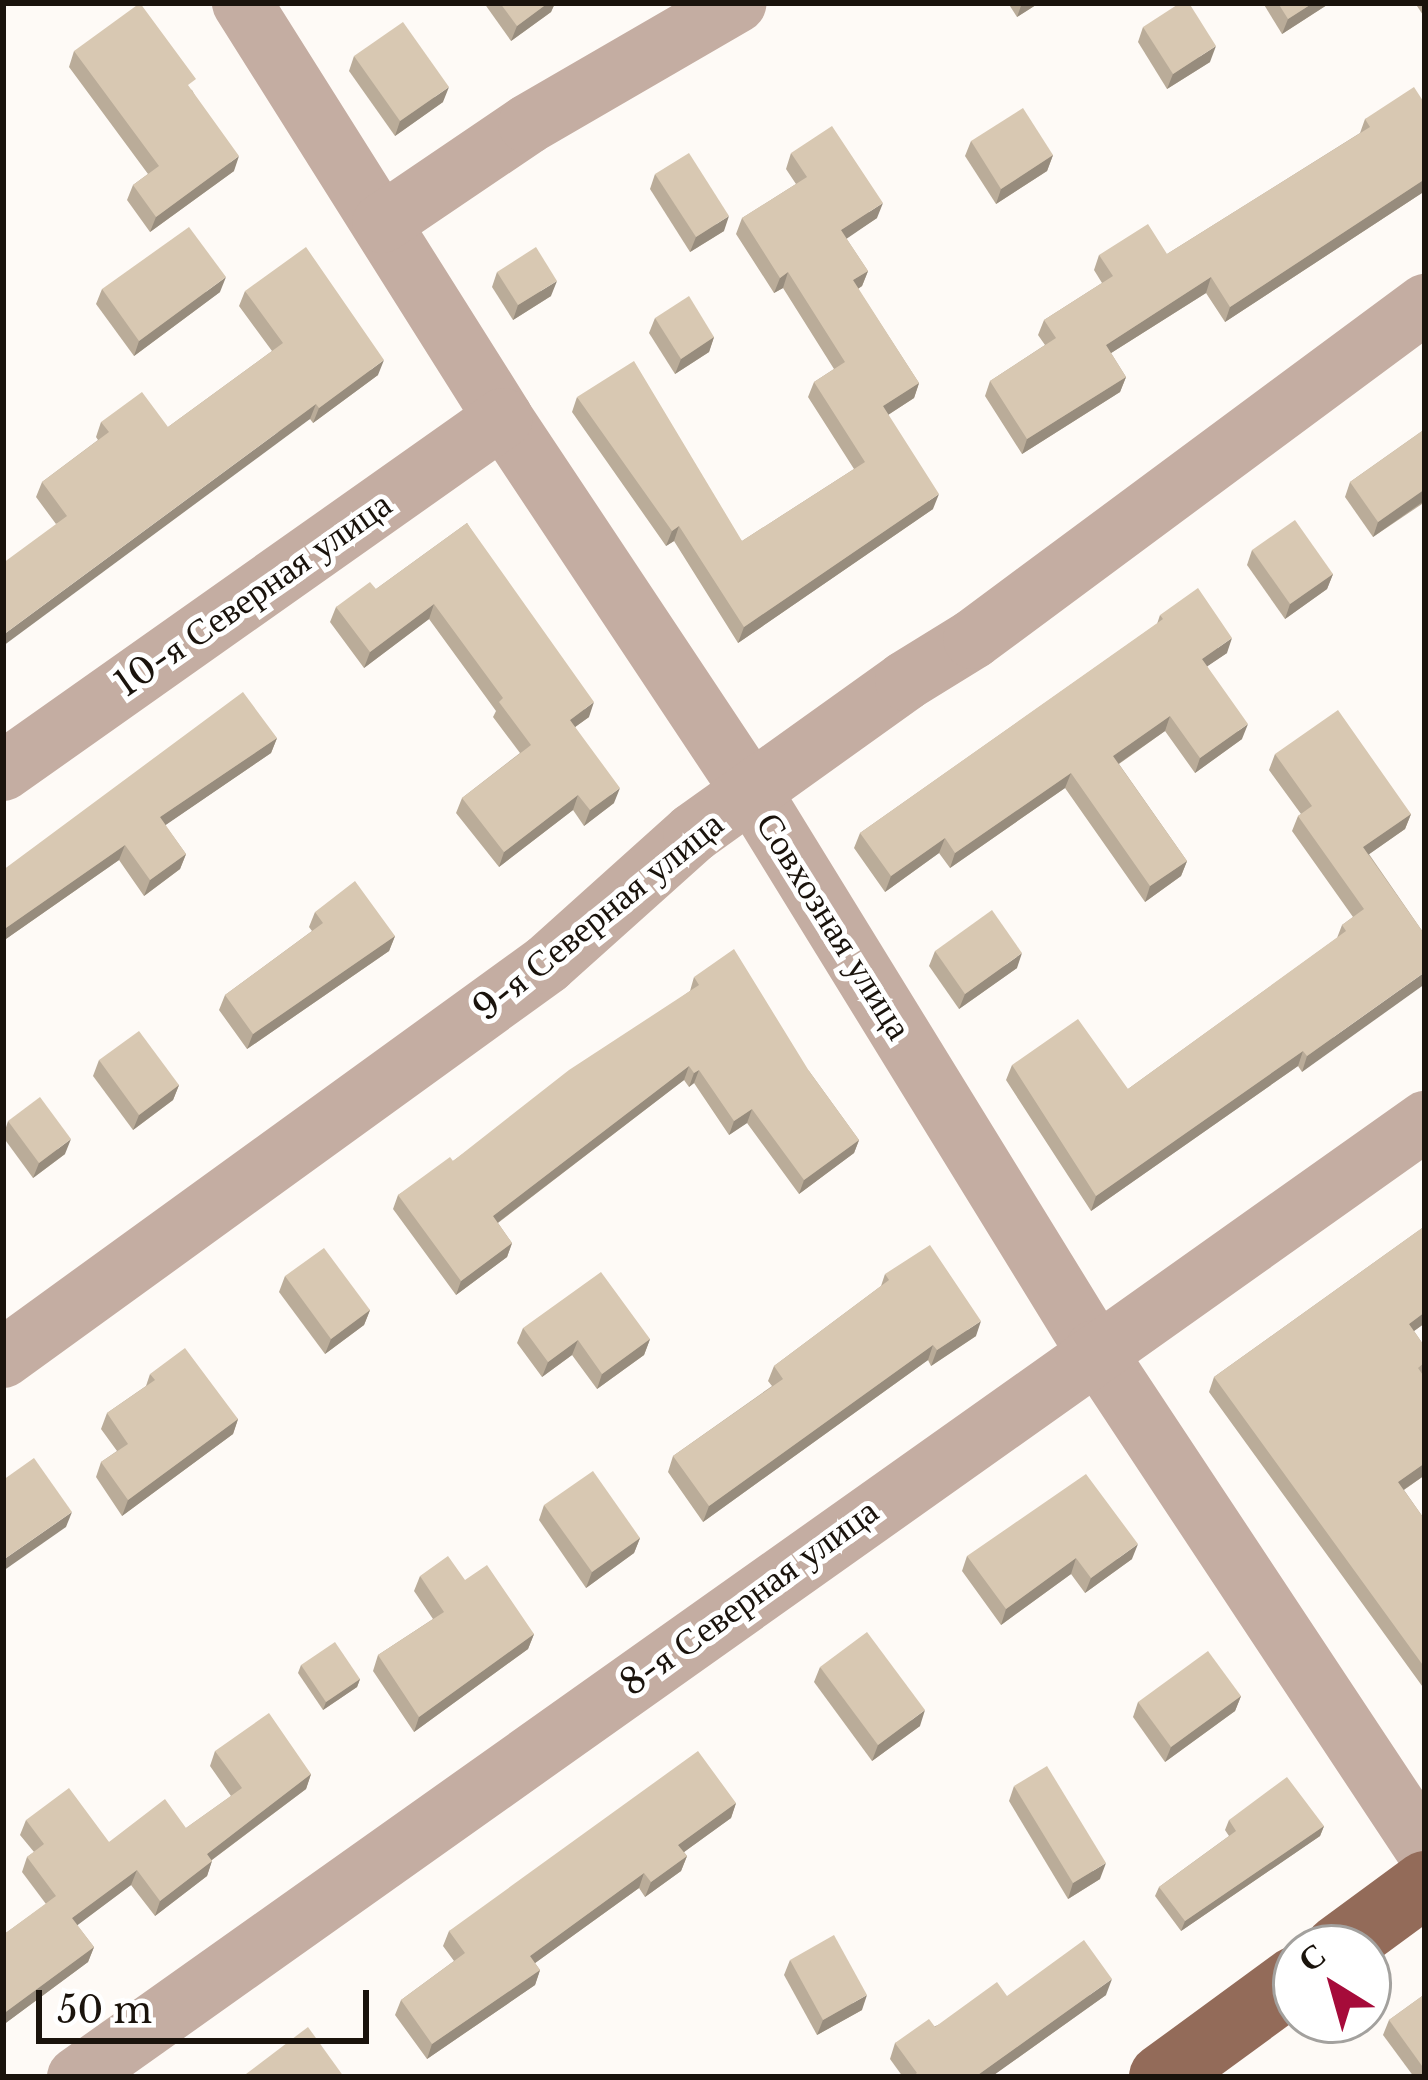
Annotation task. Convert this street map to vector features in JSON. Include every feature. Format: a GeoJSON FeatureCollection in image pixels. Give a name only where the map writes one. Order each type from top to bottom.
{"type":"FeatureCollection","features":[{"type":"Feature","properties":{"kind":"main road"},"geometry":{"type":"LineString","coordinates":[[1371,1924],[1425,1884]]}},
{"type":"Feature","properties":{"kind":"main road"},"geometry":{"type":"LineString","coordinates":[[1162,2077],[1272,1996]]}},
{"type":"Feature","properties":{"kind":"street","name":"Совхозная улица"},"geometry":{"type":"LineString","coordinates":[[242,3],[503,418],[753,794],[1095,1350],[1425,1849]]}},
{"type":"Feature","properties":{"kind":"street"},"geometry":{"type":"LineString","coordinates":[[382,223],[528,124],[737,3]]}},
{"type":"Feature","properties":{"kind":"street","name":"9-я Северная улица"},"geometry":{"type":"LineString","coordinates":[[3,1358],[547,964],[647,871],[1425,304]]}},
{"type":"Feature","properties":{"kind":"street","name":"10-я Северная улица"},"geometry":{"type":"LineString","coordinates":[[3,771],[503,418]]}},
{"type":"Feature","properties":{"kind":"street","name":"8-я Северная улица"},"geometry":{"type":"LineString","coordinates":[[77,2077],[1095,1350],[1425,1121]]}},
{"type":"Feature","properties":{"kind":"building"},"geometry":{"type":"Polygon","coordinates":[[[140,3],[196,79],[188,85],[239,156],[156,217],[133,185],[159,166],[74,51],[140,3]]]}},
{"type":"Feature","properties":{"kind":"building"},"geometry":{"type":"Polygon","coordinates":[[[500,3],[548,3],[517,26],[500,3]]]}},
{"type":"Feature","properties":{"kind":"building"},"geometry":{"type":"Polygon","coordinates":[[[1180,3],[1189,3],[1216,46],[1173,74],[1143,27],[1180,3]]]}},
{"type":"Feature","properties":{"kind":"building"},"geometry":{"type":"Polygon","coordinates":[[[1278,3],[1313,3],[1288,19],[1278,3]]]}},
{"type":"Feature","properties":{"kind":"building"},"geometry":{"type":"Polygon","coordinates":[[[403,22],[449,87],[400,121],[354,56],[403,22]]]}},
{"type":"Feature","properties":{"kind":"building"},"geometry":{"type":"Polygon","coordinates":[[[1414,87],[1425,104],[1425,179],[1230,307],[1211,277],[1106,345],[1126,377],[1027,439],[990,381],[1056,338],[1044,320],[1113,276],[1099,255],[1148,224],[1167,254],[1370,127],[1365,119],[1414,87]]]}},
{"type":"Feature","properties":{"kind":"building"},"geometry":{"type":"Polygon","coordinates":[[[1023,108],[1053,155],[1001,189],[971,141],[1023,108]]]}},
{"type":"Feature","properties":{"kind":"building"},"geometry":{"type":"Polygon","coordinates":[[[832,126],[883,203],[841,230],[868,271],[853,280],[919,383],[883,406],[939,494],[744,627],[679,526],[672,531],[577,397],[634,361],[742,541],[865,462],[814,382],[845,362],[788,272],[780,278],[742,218],[807,177],[791,153],[832,126]]]}},
{"type":"Feature","properties":{"kind":"building"},"geometry":{"type":"Polygon","coordinates":[[[689,153],[729,216],[696,237],[655,174],[689,153]]]}},
{"type":"Feature","properties":{"kind":"building"},"geometry":{"type":"Polygon","coordinates":[[[189,227],[226,277],[139,341],[102,289],[189,227]]]}},
{"type":"Feature","properties":{"kind":"building"},"geometry":{"type":"Polygon","coordinates":[[[306,247],[384,360],[319,408],[316,404],[3,635],[3,563],[67,516],[42,482],[109,432],[101,422],[142,392],[168,427],[283,343],[245,291],[306,247]]]}},
{"type":"Feature","properties":{"kind":"building"},"geometry":{"type":"Polygon","coordinates":[[[536,247],[557,281],[518,305],[497,272],[536,247]]]}},
{"type":"Feature","properties":{"kind":"building"},"geometry":{"type":"Polygon","coordinates":[[[689,296],[714,337],[681,359],[655,318],[689,296]]]}},
{"type":"Feature","properties":{"kind":"building"},"geometry":{"type":"Polygon","coordinates":[[[1425,429],[1425,489],[1378,522],[1350,482],[1425,429]]]}},
{"type":"Feature","properties":{"kind":"building"},"geometry":{"type":"Polygon","coordinates":[[[1295,520],[1333,574],[1290,604],[1252,550],[1295,520]]]}},
{"type":"Feature","properties":{"kind":"building"},"geometry":{"type":"Polygon","coordinates":[[[467,523],[594,702],[570,720],[620,788],[590,810],[578,795],[504,852],[462,798],[531,745],[499,702],[503,698],[434,604],[370,652],[336,607],[370,582],[376,589],[467,523]]]}},
{"type":"Feature","properties":{"kind":"building"},"geometry":{"type":"Polygon","coordinates":[[[1198,588],[1232,638],[1202,659],[1248,724],[1200,758],[1170,716],[1113,756],[1187,861],[1150,886],[1071,773],[955,853],[945,838],[891,876],[860,833],[1163,619],[1160,615],[1198,588]]]}},
{"type":"Feature","properties":{"kind":"building"},"geometry":{"type":"Polygon","coordinates":[[[243,692],[277,738],[160,817],[186,854],[150,880],[125,845],[3,930],[3,870],[243,692]]]}},
{"type":"Feature","properties":{"kind":"building"},"geometry":{"type":"Polygon","coordinates":[[[1338,710],[1411,814],[1363,847],[1425,935],[1425,972],[1096,1196],[1012,1065],[1078,1019],[1128,1089],[1346,931],[1342,925],[1364,909],[1298,816],[1312,806],[1275,754],[1338,710]]]}},
{"type":"Feature","properties":{"kind":"building"},"geometry":{"type":"Polygon","coordinates":[[[355,881],[395,936],[253,1034],[225,995],[323,923],[315,912],[355,881]]]}},
{"type":"Feature","properties":{"kind":"building"},"geometry":{"type":"Polygon","coordinates":[[[992,910],[1022,953],[965,994],[935,951],[992,910]]]}},
{"type":"Feature","properties":{"kind":"building"},"geometry":{"type":"Polygon","coordinates":[[[734,949],[809,1071],[859,1140],[804,1180],[752,1109],[734,1121],[699,1070],[694,1073],[689,1066],[493,1216],[512,1243],[461,1281],[398,1195],[450,1157],[453,1161],[569,1070],[699,985],[694,977],[734,949]]]}},
{"type":"Feature","properties":{"kind":"building"},"geometry":{"type":"Polygon","coordinates":[[[139,1031],[179,1085],[139,1115],[99,1060],[139,1031]]]}},
{"type":"Feature","properties":{"kind":"building"},"geometry":{"type":"Polygon","coordinates":[[[40,1097],[71,1139],[39,1163],[8,1121],[40,1097]]]}},
{"type":"Feature","properties":{"kind":"building"},"geometry":{"type":"Polygon","coordinates":[[[1425,1226],[1425,1312],[1409,1324],[1425,1347],[1425,1362],[1418,1368],[1425,1378],[1425,1463],[1398,1482],[1425,1520],[1425,1668],[1214,1377],[1425,1226]]]}},
{"type":"Feature","properties":{"kind":"building"},"geometry":{"type":"Polygon","coordinates":[[[930,1245],[981,1321],[937,1350],[933,1345],[709,1506],[673,1456],[783,1379],[774,1366],[889,1280],[885,1274],[930,1245]]]}},
{"type":"Feature","properties":{"kind":"building"},"geometry":{"type":"Polygon","coordinates":[[[324,1248],[370,1310],[331,1339],[285,1276],[324,1248]]]}},
{"type":"Feature","properties":{"kind":"building"},"geometry":{"type":"Polygon","coordinates":[[[601,1272],[650,1339],[602,1374],[578,1340],[548,1362],[523,1328],[601,1272]]]}},
{"type":"Feature","properties":{"kind":"building"},"geometry":{"type":"Polygon","coordinates":[[[185,1348],[238,1419],[128,1500],[101,1462],[128,1444],[107,1413],[155,1380],[150,1374],[185,1348]]]}},
{"type":"Feature","properties":{"kind":"building"},"geometry":{"type":"Polygon","coordinates":[[[34,1458],[72,1512],[3,1560],[3,1480],[34,1458]]]}},
{"type":"Feature","properties":{"kind":"building"},"geometry":{"type":"Polygon","coordinates":[[[593,1471],[640,1538],[592,1572],[544,1505],[593,1471]]]}},
{"type":"Feature","properties":{"kind":"building"},"geometry":{"type":"Polygon","coordinates":[[[1086,1474],[1138,1544],[1091,1578],[1076,1558],[1006,1609],[967,1556],[1086,1474]]]}},
{"type":"Feature","properties":{"kind":"building"},"geometry":{"type":"Polygon","coordinates":[[[448,1556],[465,1580],[487,1565],[534,1634],[419,1717],[378,1655],[444,1612],[420,1576],[448,1556]]]}},
{"type":"Feature","properties":{"kind":"building"},"geometry":{"type":"Polygon","coordinates":[[[867,1632],[925,1710],[878,1745],[820,1667],[867,1632]]]}},
{"type":"Feature","properties":{"kind":"building"},"geometry":{"type":"Polygon","coordinates":[[[335,1642],[360,1679],[326,1702],[301,1665],[335,1642]]]}},
{"type":"Feature","properties":{"kind":"building"},"geometry":{"type":"Polygon","coordinates":[[[1208,1651],[1241,1696],[1171,1747],[1138,1702],[1208,1651]]]}},
{"type":"Feature","properties":{"kind":"building"},"geometry":{"type":"Polygon","coordinates":[[[269,1713],[311,1774],[207,1854],[212,1861],[160,1901],[137,1870],[72,1918],[94,1947],[3,2014],[3,1935],[56,1896],[27,1857],[44,1844],[26,1820],[69,1788],[109,1842],[165,1799],[186,1828],[242,1788],[215,1751],[269,1713]]]}},
{"type":"Feature","properties":{"kind":"building"},"geometry":{"type":"Polygon","coordinates":[[[698,1751],[736,1803],[678,1845],[687,1856],[651,1882],[644,1873],[530,1956],[540,1970],[432,2044],[401,2000],[465,1953],[449,1931],[698,1751]]]}},
{"type":"Feature","properties":{"kind":"building"},"geometry":{"type":"Polygon","coordinates":[[[1047,1766],[1106,1863],[1073,1883],[1014,1786],[1047,1766]]]}},
{"type":"Feature","properties":{"kind":"building"},"geometry":{"type":"Polygon","coordinates":[[[1287,1777],[1324,1826],[1185,1921],[1159,1887],[1236,1831],[1229,1820],[1287,1777]]]}},
{"type":"Feature","properties":{"kind":"building"},"geometry":{"type":"Polygon","coordinates":[[[834,1935],[867,1995],[823,2020],[790,1960],[834,1935]]]}},
{"type":"Feature","properties":{"kind":"building"},"geometry":{"type":"Polygon","coordinates":[[[1084,1940],[1112,1979],[975,2077],[911,2077],[917,2073],[895,2043],[929,2019],[935,2027],[997,1982],[1007,1996],[1084,1940]]]}},
{"type":"Feature","properties":{"kind":"building"},"geometry":{"type":"Polygon","coordinates":[[[1425,1994],[1425,2070],[1392,2024],[1392,2018],[1425,1994]]]}},
{"type":"Feature","properties":{"kind":"building"},"geometry":{"type":"Polygon","coordinates":[[[308,2027],[344,2077],[242,2077],[308,2027]]]}}]}
